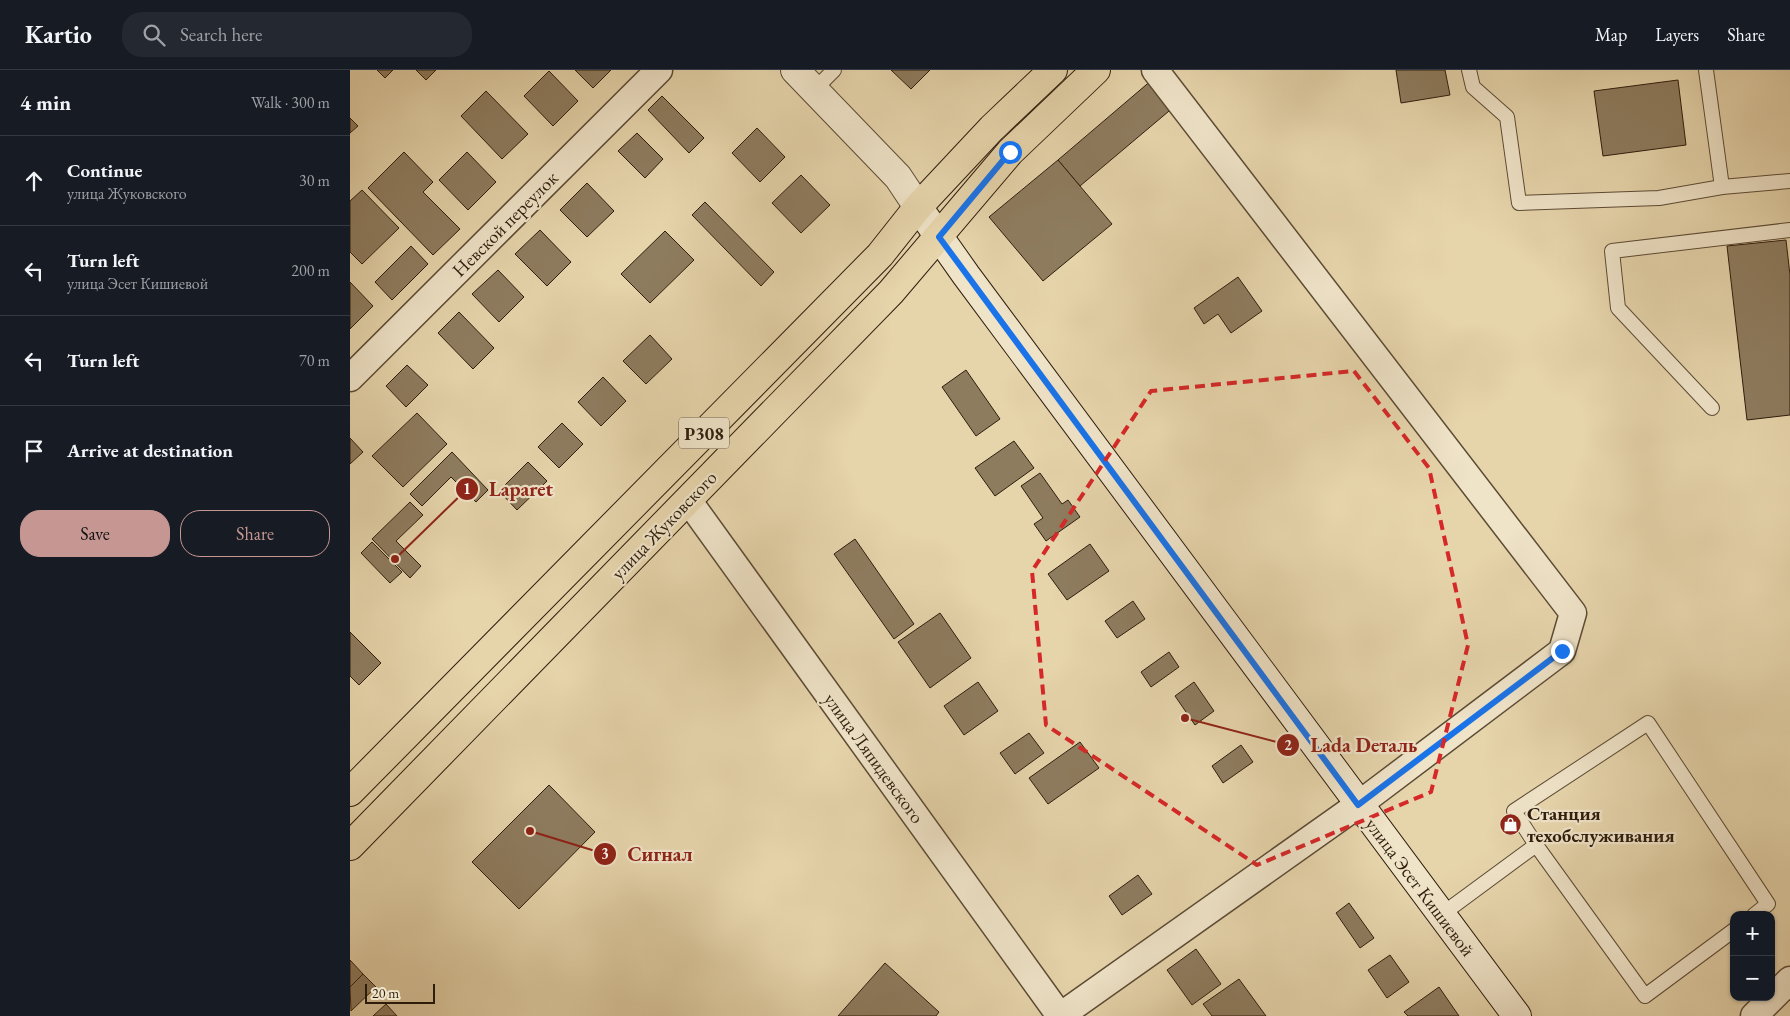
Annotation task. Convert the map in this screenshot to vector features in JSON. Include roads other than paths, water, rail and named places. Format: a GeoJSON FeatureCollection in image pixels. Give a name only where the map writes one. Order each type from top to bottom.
{"type":"FeatureCollection","features":[{"type":"Feature","properties":{"kind":"main road","name":"улица Эсет Кишиевой"},"geometry":{"type":"LineString","coordinates":[[795,70],[898,177],[939,237],[1358,805],[1517,1016]]}},
{"type":"Feature","properties":{"kind":"main road","name":"P308"},"geometry":{"type":"LineString","coordinates":[[350,792],[880,255],[918,207],[992,128],[1053,70]]}},
{"type":"Feature","properties":{"kind":"main road","name":"улица Жуковского"},"geometry":{"type":"LineString","coordinates":[[350,846],[892,292],[1010,152],[1096,70]]}},
{"type":"Feature","properties":{"kind":"street","name":"Невской переулок"},"geometry":{"type":"LineString","coordinates":[[350,378],[659,70]]}},
{"type":"Feature","properties":{"kind":"street"},"geometry":{"type":"LineString","coordinates":[[1060,1016],[1358,805],[1562,651],[1572,613],[1155,70]]}},
{"type":"Feature","properties":{"kind":"street","name":"улица Ляпидевского"},"geometry":{"type":"LineString","coordinates":[[688,500],[1060,1016]]}},
{"type":"Feature","properties":{"kind":"street"},"geometry":{"type":"LineString","coordinates":[[1754,1016],[1790,980]]}},
{"type":"Feature","properties":{"kind":"lane"},"geometry":{"type":"LineString","coordinates":[[814,90],[834,70]]}},
{"type":"Feature","properties":{"kind":"lane"},"geometry":{"type":"LineString","coordinates":[[1470,70],[1473,87],[1507,117],[1518,203],[1660,198],[1722,187],[1790,182]]}},
{"type":"Feature","properties":{"kind":"lane"},"geometry":{"type":"LineString","coordinates":[[1706,70],[1722,187]]}},
{"type":"Feature","properties":{"kind":"lane"},"geometry":{"type":"LineString","coordinates":[[1712,408],[1618,308],[1612,251],[1790,230]]}},
{"type":"Feature","properties":{"kind":"lane"},"geometry":{"type":"LineString","coordinates":[[1730,933],[1645,996],[1536,845],[1514,811],[1648,723],[1768,904],[1759,911]]}},
{"type":"Feature","properties":{"kind":"lane"},"geometry":{"type":"LineString","coordinates":[[1441,915],[1536,845]]}},
{"type":"Feature","properties":{"kind":"place","name":"Laparet"},"geometry":{"type":"Point","coordinates":[395,559]}},
{"type":"Feature","properties":{"kind":"place","name":"Lada Dеталь"},"geometry":{"type":"Point","coordinates":[1185,718]}},
{"type":"Feature","properties":{"kind":"place","name":"Станция техобслуживания"},"geometry":{"type":"Point","coordinates":[1511,824]}},
{"type":"Feature","properties":{"kind":"place","name":"Сигнал"},"geometry":{"type":"Point","coordinates":[530,831]}}]}
